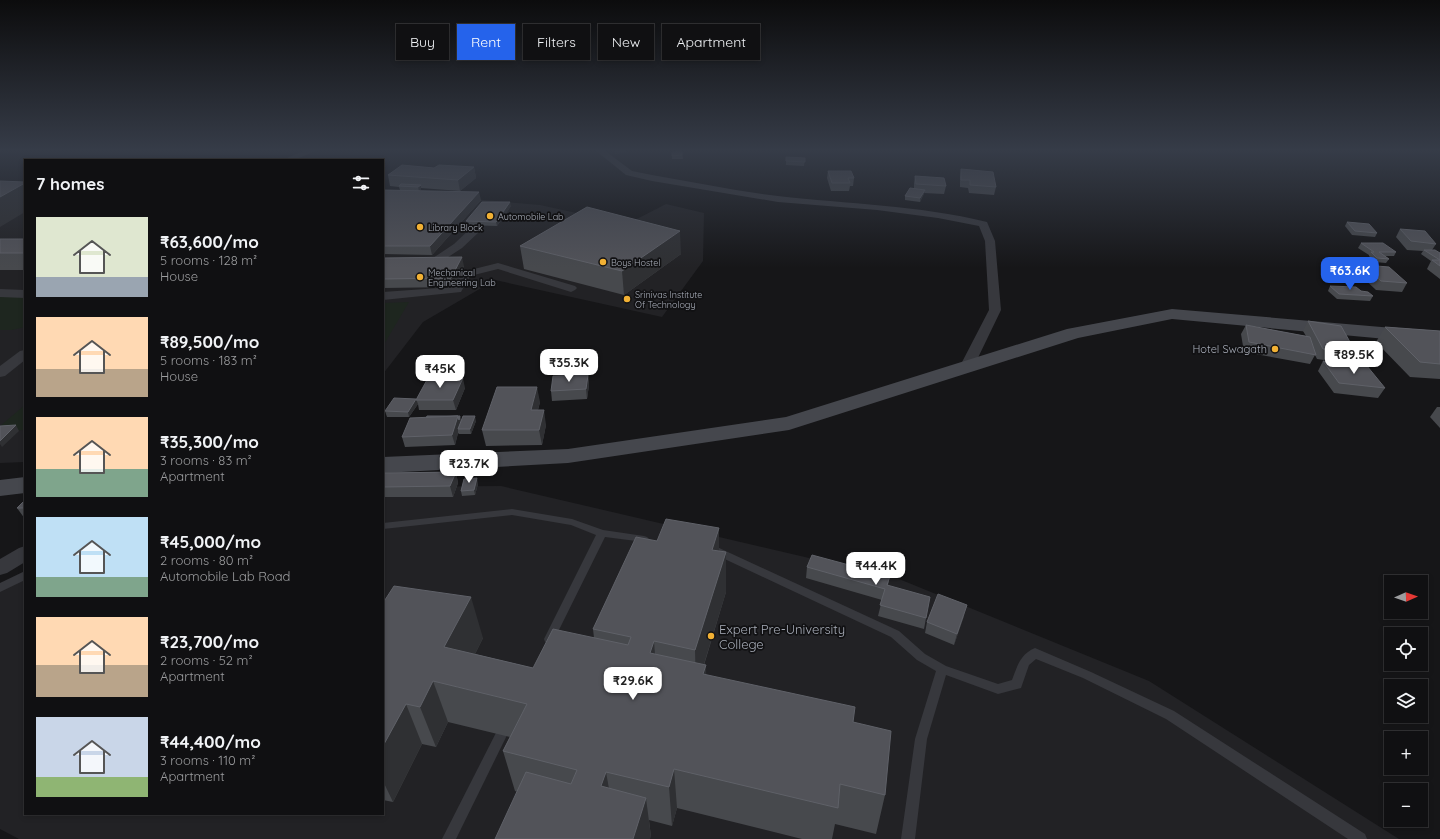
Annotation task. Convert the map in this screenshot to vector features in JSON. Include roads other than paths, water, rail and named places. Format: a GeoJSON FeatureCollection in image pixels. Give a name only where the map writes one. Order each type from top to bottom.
{"type":"FeatureCollection","features":[{"type":"Feature","properties":{"kind":"main road"},"geometry":{"type":"LineString","coordinates":[[384,465],[568,456],[789,423],[1074,333],[1172,314],[1440,338]]}},
{"type":"Feature","properties":{"kind":"main road"},"geometry":{"type":"LineString","coordinates":[[0,488],[24,486]]}},
{"type":"Feature","properties":{"kind":"street"},"geometry":{"type":"LineString","coordinates":[[719,189],[778,199],[877,207],[938,215],[983,224],[990,241],[995,310],[967,366]]}},
{"type":"Feature","properties":{"kind":"street"},"geometry":{"type":"LineString","coordinates":[[384,262],[435,261],[458,246],[476,228]]}},
{"type":"Feature","properties":{"kind":"street"},"geometry":{"type":"LineString","coordinates":[[384,296],[457,290],[466,274],[498,266],[571,288]]}},
{"type":"Feature","properties":{"kind":"street"},"geometry":{"type":"LineString","coordinates":[[0,293],[24,294]]}},
{"type":"Feature","properties":{"kind":"street"},"geometry":{"type":"LineString","coordinates":[[0,373],[24,355]]}},
{"type":"Feature","properties":{"kind":"street"},"geometry":{"type":"LineString","coordinates":[[0,568],[24,554]]}},
{"type":"Feature","properties":{"kind":"lane"},"geometry":{"type":"LineString","coordinates":[[384,526],[512,512],[572,522],[602,533],[654,541]]}},
{"type":"Feature","properties":{"kind":"lane"},"geometry":{"type":"LineString","coordinates":[[545,647],[602,533]]}},
{"type":"Feature","properties":{"kind":"lane"},"geometry":{"type":"LineString","coordinates":[[706,549],[721,552],[895,634],[921,657],[942,669],[998,689],[1017,684],[1024,662],[1035,653],[1087,675],[1170,715],[1360,839]]}},
{"type":"Feature","properties":{"kind":"lane"},"geometry":{"type":"LineString","coordinates":[[0,588],[24,576]]}},
{"type":"Feature","properties":{"kind":"lane"},"geometry":{"type":"LineString","coordinates":[[908,839],[921,738],[942,669]]}},
{"type":"Feature","properties":{"kind":"lane"},"geometry":{"type":"LineString","coordinates":[[449,839],[510,718]]}},
{"type":"Feature","properties":{"kind":"place","name":"Automobile Lab"},"geometry":{"type":"Point","coordinates":[490,216]}},
{"type":"Feature","properties":{"kind":"place","name":"Library Block"},"geometry":{"type":"Point","coordinates":[420,227]}},
{"type":"Feature","properties":{"kind":"place","name":"Boys Hostel"},"geometry":{"type":"Point","coordinates":[603,262]}},
{"type":"Feature","properties":{"kind":"place","name":"Mechanical Engineering Lab"},"geometry":{"type":"Point","coordinates":[420,277]}},
{"type":"Feature","properties":{"kind":"place","name":"Srinivas Institute Of Technology"},"geometry":{"type":"Point","coordinates":[627,299]}},
{"type":"Feature","properties":{"kind":"place","name":"Hotel Swagath"},"geometry":{"type":"Point","coordinates":[1275,349]}},
{"type":"Feature","properties":{"kind":"place","name":"Expert Pre-University College"},"geometry":{"type":"Point","coordinates":[711,636]}}]}
